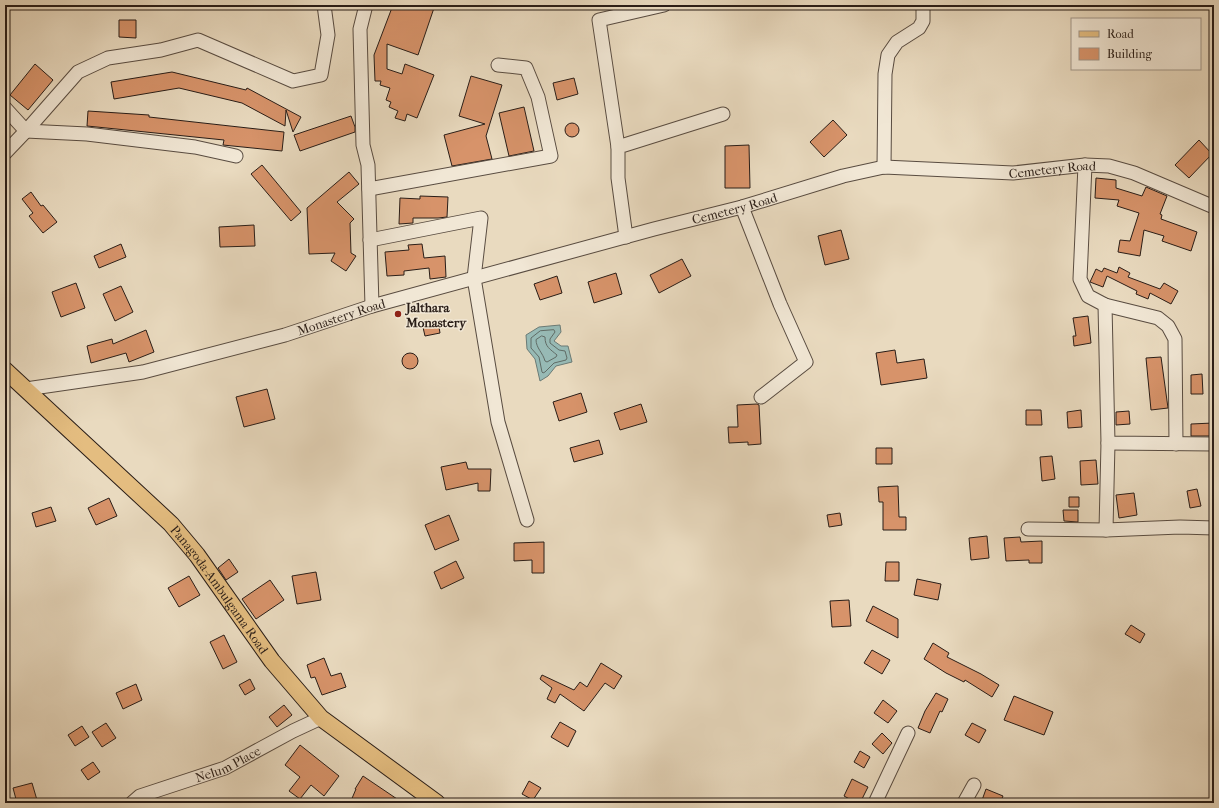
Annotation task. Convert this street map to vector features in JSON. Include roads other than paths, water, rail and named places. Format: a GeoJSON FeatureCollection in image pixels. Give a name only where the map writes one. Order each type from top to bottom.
{"type":"FeatureCollection","features":[{"type":"Feature","properties":{"kind":"main road","name":"Panagoda-Ambulgama Road"},"geometry":{"type":"LineString","coordinates":[[5,370],[171,524],[197,555],[272,661],[321,718],[437,803]]}},
{"type":"Feature","properties":{"kind":"street"},"geometry":{"type":"LineString","coordinates":[[5,153],[78,72],[108,58],[161,50],[198,40],[294,81],[321,75],[328,35],[324,5]]}},
{"type":"Feature","properties":{"kind":"street"},"geometry":{"type":"LineString","coordinates":[[366,5],[360,29],[363,145],[368,165],[372,306]]}},
{"type":"Feature","properties":{"kind":"street"},"geometry":{"type":"LineString","coordinates":[[626,237],[618,178],[618,146],[599,20],[664,5]]}},
{"type":"Feature","properties":{"kind":"street"},"geometry":{"type":"LineString","coordinates":[[884,168],[885,74],[888,55],[897,42],[919,28],[923,21],[923,5]]}},
{"type":"Feature","properties":{"kind":"street"},"geometry":{"type":"LineString","coordinates":[[369,189],[551,156],[538,98],[526,68],[498,65]]}},
{"type":"Feature","properties":{"kind":"street"},"geometry":{"type":"LineString","coordinates":[[5,108],[26,131],[87,134],[195,147],[236,156]]}},
{"type":"Feature","properties":{"kind":"street"},"geometry":{"type":"LineString","coordinates":[[618,146],[723,114]]}},
{"type":"Feature","properties":{"kind":"street"},"geometry":{"type":"LineString","coordinates":[[1085,165],[1080,279],[1088,296],[1105,305],[1158,318],[1168,326],[1175,339],[1176,444]]}},
{"type":"Feature","properties":{"kind":"street","name":"Cemetery Road"},"geometry":{"type":"LineString","coordinates":[[654,229],[742,207],[844,176],[884,168],[1013,173],[1085,165],[1109,166],[1134,173],[1214,207]]}},
{"type":"Feature","properties":{"kind":"street"},"geometry":{"type":"LineString","coordinates":[[742,207],[780,304],[806,362],[761,397]]}},
{"type":"Feature","properties":{"kind":"street"},"geometry":{"type":"LineString","coordinates":[[370,240],[480,218],[474,278],[498,422],[527,520]]}},
{"type":"Feature","properties":{"kind":"street","name":"Monastery Road"},"geometry":{"type":"LineString","coordinates":[[26,389],[143,372],[285,336],[372,306],[654,229]]}},
{"type":"Feature","properties":{"kind":"street"},"geometry":{"type":"LineString","coordinates":[[1105,305],[1108,443],[1106,530]]}},
{"type":"Feature","properties":{"kind":"street"},"geometry":{"type":"LineString","coordinates":[[1108,443],[1214,444]]}},
{"type":"Feature","properties":{"kind":"street"},"geometry":{"type":"LineString","coordinates":[[1028,529],[1106,530],[1180,527],[1214,528]]}},
{"type":"Feature","properties":{"kind":"street","name":"Nelum Place"},"geometry":{"type":"LineString","coordinates":[[132,803],[140,796],[225,768],[293,731],[321,718]]}},
{"type":"Feature","properties":{"kind":"street"},"geometry":{"type":"LineString","coordinates":[[875,803],[908,733]]}},
{"type":"Feature","properties":{"kind":"street"},"geometry":{"type":"LineString","coordinates":[[964,803],[974,785]]}},
{"type":"Feature","properties":{"kind":"water"},"geometry":{"type":"Polygon","coordinates":[[[560,325],[561,332],[554,341],[561,346],[568,346],[572,362],[556,366],[548,376],[540,381],[535,359],[527,349],[526,335],[539,327],[560,325]]]}},
{"type":"Feature","properties":{"kind":"place","name":"Jalthara Monastery"},"geometry":{"type":"Point","coordinates":[398,314]}}]}
